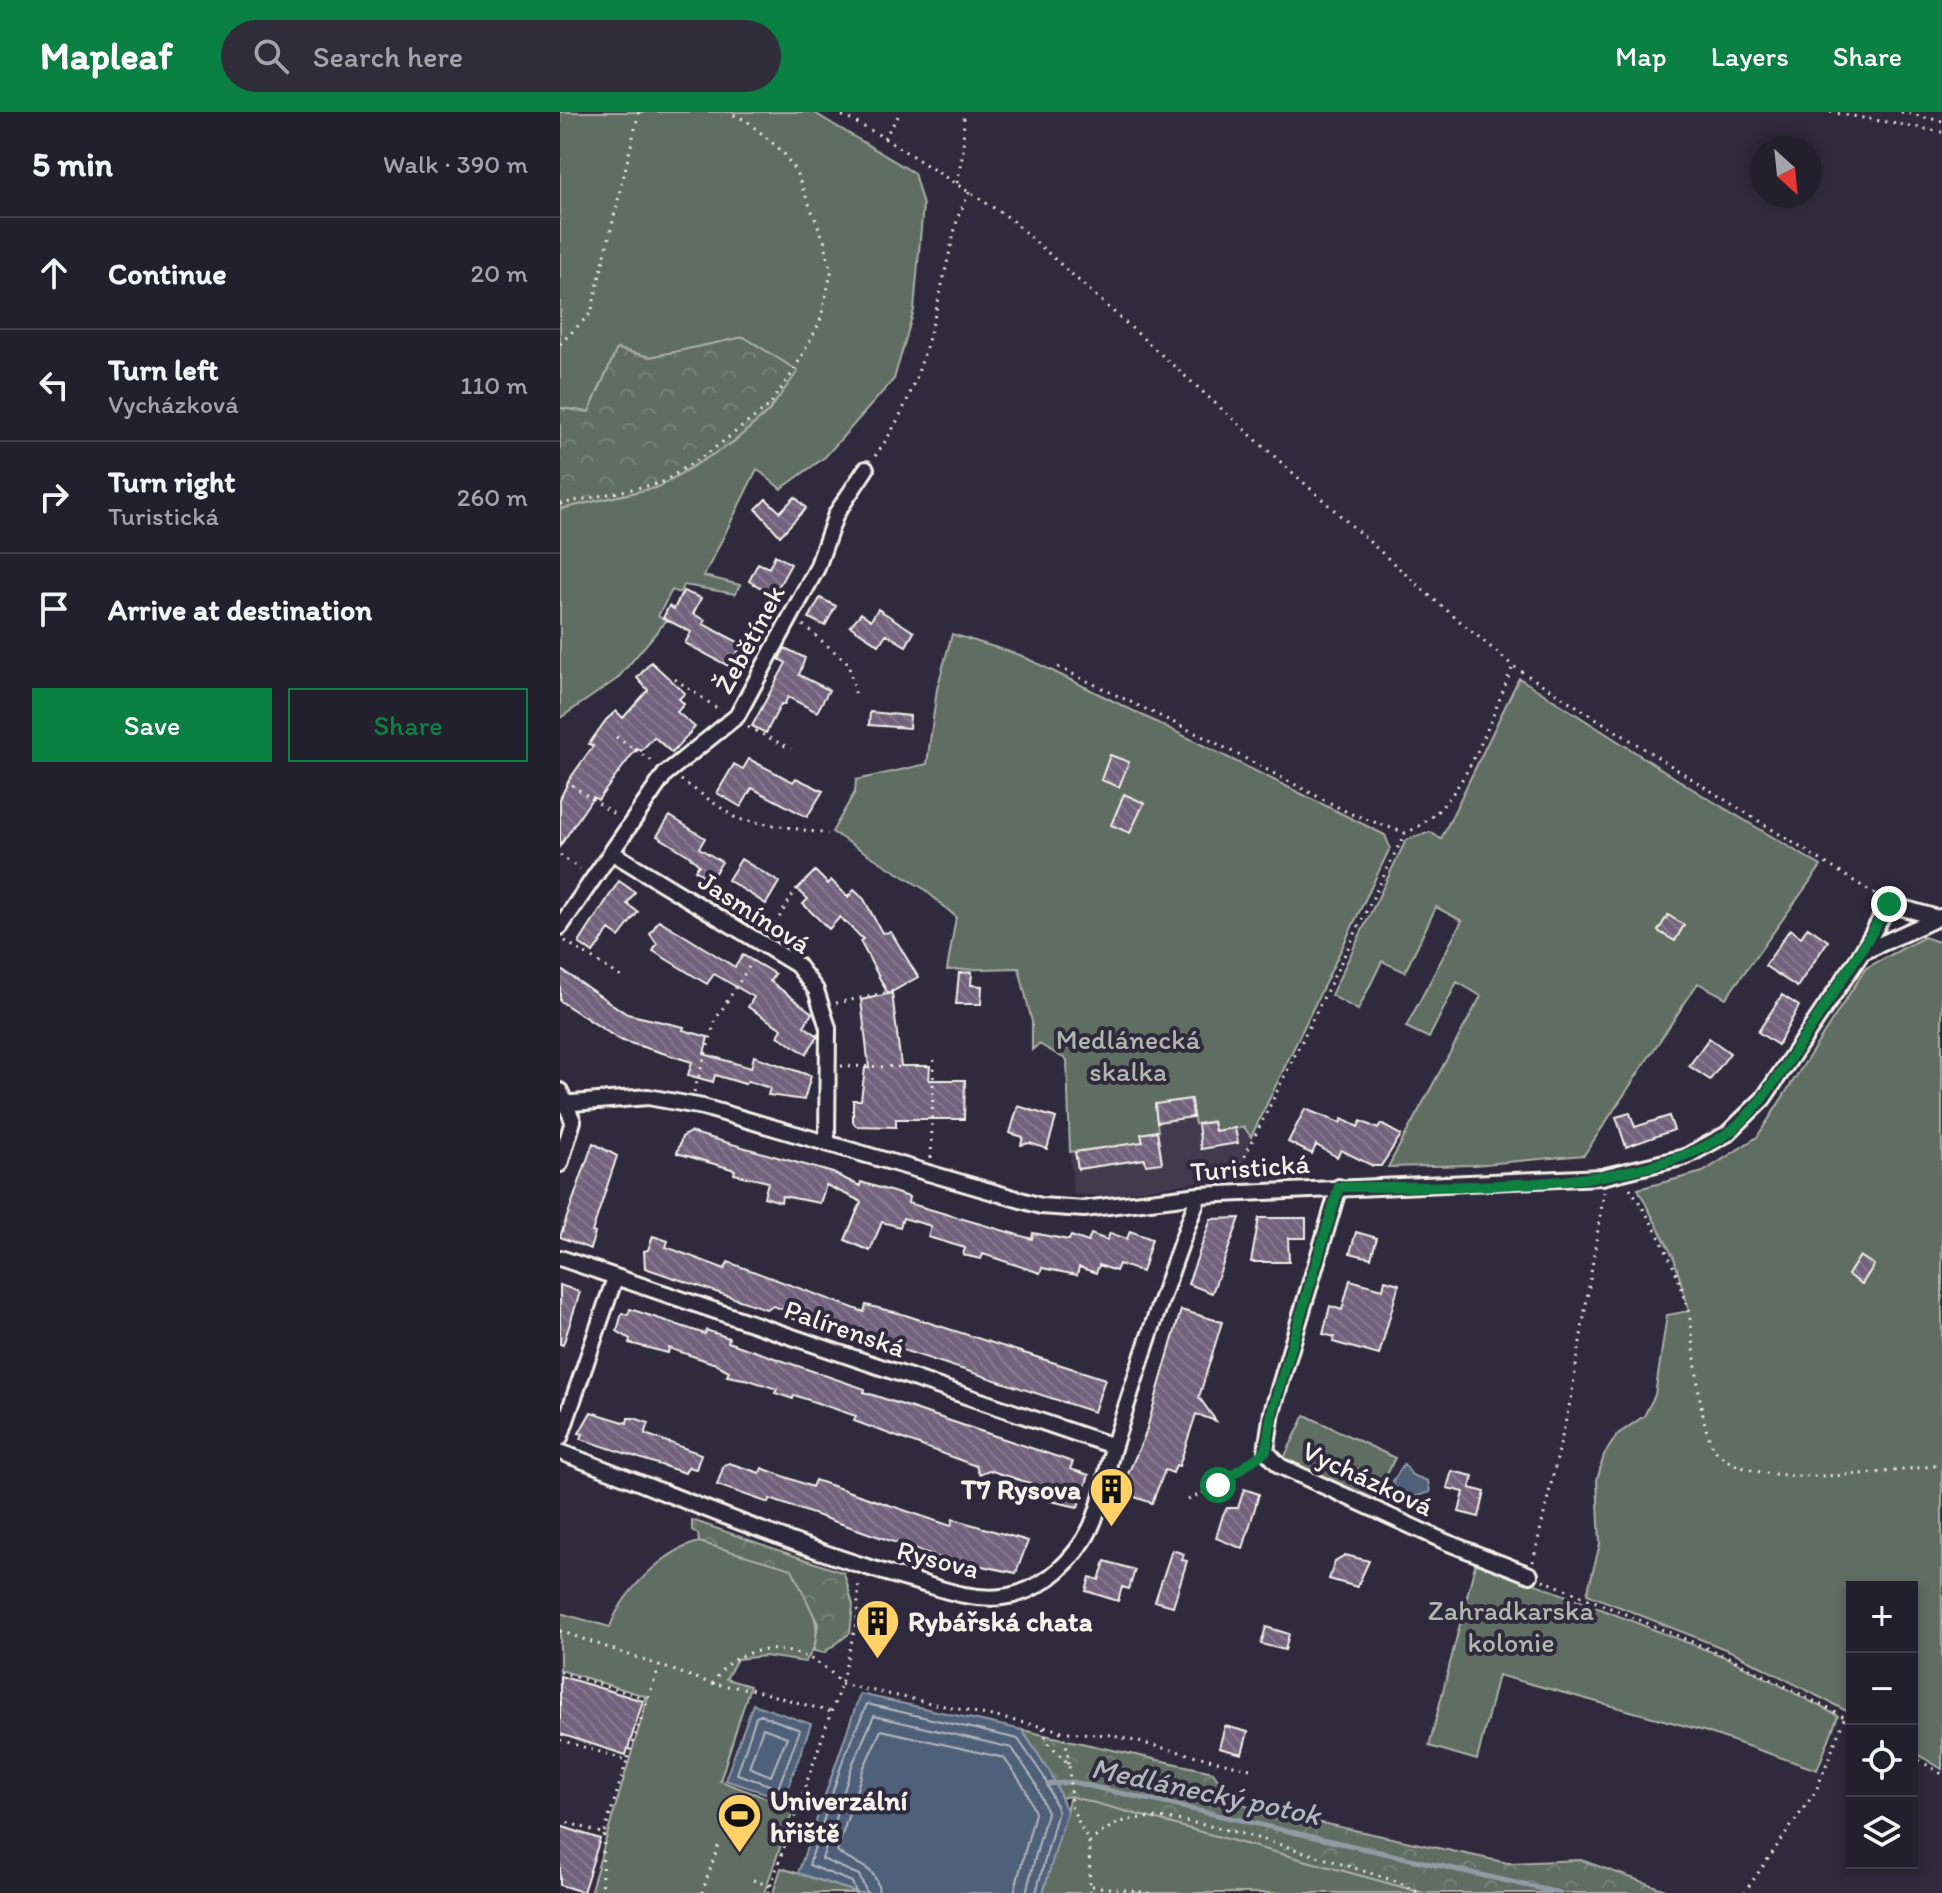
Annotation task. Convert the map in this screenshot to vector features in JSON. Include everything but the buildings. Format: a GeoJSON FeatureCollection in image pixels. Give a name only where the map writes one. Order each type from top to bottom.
{"type":"FeatureCollection","features":[{"type":"Feature","properties":{"kind":"street","name":"Žebětínek"},"geometry":{"type":"LineString","coordinates":[[560,927],[668,772],[737,716],[817,568],[836,514],[866,469]]}},
{"type":"Feature","properties":{"kind":"street","name":"Jasmínová"},"geometry":{"type":"LineString","coordinates":[[611,852],[797,965],[816,990],[828,1028],[827,1143]]}},
{"type":"Feature","properties":{"kind":"street"},"geometry":{"type":"LineString","coordinates":[[1889,904],[1940,917]]}},
{"type":"Feature","properties":{"kind":"street","name":"Turistická"},"geometry":{"type":"LineString","coordinates":[[562,1099],[648,1097],[690,1105],[1055,1207],[1084,1209],[1199,1195],[1339,1187],[1602,1177],[1685,1157],[1727,1134],[1763,1099],[1861,954],[1889,904]]}},
{"type":"Feature","properties":{"kind":"street"},"geometry":{"type":"LineString","coordinates":[[1861,954],[1940,917]]}},
{"type":"Feature","properties":{"kind":"street"},"geometry":{"type":"LineString","coordinates":[[560,1164],[573,1121],[562,1099]]}},
{"type":"Feature","properties":{"kind":"street","name":"Vycházková"},"geometry":{"type":"LineString","coordinates":[[1339,1187],[1272,1412],[1266,1451],[1280,1466],[1446,1542],[1530,1575]]}},
{"type":"Feature","properties":{"kind":"street","name":"Rysova"},"geometry":{"type":"LineString","coordinates":[[560,1452],[859,1565],[972,1597],[1002,1597],[1042,1583],[1065,1565],[1098,1511],[1113,1446],[1199,1195]]}},
{"type":"Feature","properties":{"kind":"street","name":"Palírenská"},"geometry":{"type":"LineString","coordinates":[[560,1258],[1113,1446]]}},
{"type":"Feature","properties":{"kind":"street"},"geometry":{"type":"LineString","coordinates":[[560,1438],[615,1278]]}},
{"type":"Feature","properties":{"kind":"path"},"geometry":{"type":"LineString","coordinates":[[560,344],[591,313],[639,112]]}},
{"type":"Feature","properties":{"kind":"path"},"geometry":{"type":"LineString","coordinates":[[560,504],[661,483],[708,453],[769,406],[793,372],[820,322],[831,273],[825,243],[796,172],[783,152],[747,121],[728,112]]}},
{"type":"Feature","properties":{"kind":"path"},"geometry":{"type":"LineString","coordinates":[[835,112],[884,138],[1008,217],[1431,597],[1513,666],[1889,904]]}},
{"type":"Feature","properties":{"kind":"path"},"geometry":{"type":"LineString","coordinates":[[884,138],[901,112]]}},
{"type":"Feature","properties":{"kind":"path"},"geometry":{"type":"LineString","coordinates":[[957,183],[963,153],[964,112]]}},
{"type":"Feature","properties":{"kind":"path"},"geometry":{"type":"LineString","coordinates":[[1830,112],[1942,132]]}},
{"type":"Feature","properties":{"kind":"path"},"geometry":{"type":"LineString","coordinates":[[1901,112],[1942,121]]}},
{"type":"Feature","properties":{"kind":"path"},"geometry":{"type":"LineString","coordinates":[[866,469],[898,426],[914,390],[958,217],[970,191]]}},
{"type":"Feature","properties":{"kind":"path"},"geometry":{"type":"LineString","coordinates":[[791,615],[848,663],[856,696]]}},
{"type":"Feature","properties":{"kind":"path"},"geometry":{"type":"LineString","coordinates":[[1227,1194],[1405,833],[1432,820],[1451,797],[1513,666]]}},
{"type":"Feature","properties":{"kind":"path"},"geometry":{"type":"LineString","coordinates":[[1058,667],[1214,742],[1349,813],[1405,833]]}},
{"type":"Feature","properties":{"kind":"path"},"geometry":{"type":"LineString","coordinates":[[616,737],[737,819],[828,834]]}},
{"type":"Feature","properties":{"kind":"path"},"geometry":{"type":"LineString","coordinates":[[572,785],[630,825]]}},
{"type":"Feature","properties":{"kind":"path"},"geometry":{"type":"LineString","coordinates":[[560,855],[593,878]]}},
{"type":"Feature","properties":{"kind":"path"},"geometry":{"type":"LineString","coordinates":[[690,1105],[716,1019],[800,883]]}},
{"type":"Feature","properties":{"kind":"path"},"geometry":{"type":"LineString","coordinates":[[560,937],[623,978]]}},
{"type":"Feature","properties":{"kind":"path"},"geometry":{"type":"LineString","coordinates":[[821,1006],[899,990]]}},
{"type":"Feature","properties":{"kind":"path"},"geometry":{"type":"LineString","coordinates":[[930,1174],[934,1054]]}},
{"type":"Feature","properties":{"kind":"path"},"geometry":{"type":"LineString","coordinates":[[827,1066],[902,1067]]}},
{"type":"Feature","properties":{"kind":"path"},"geometry":{"type":"LineString","coordinates":[[1619,1173],[1646,1212],[1679,1282],[1688,1309],[1707,1431],[1716,1451],[1735,1464],[1764,1473],[1792,1475],[1857,1474],[1942,1465]]}},
{"type":"Feature","properties":{"kind":"path"},"geometry":{"type":"LineString","coordinates":[[1602,1177],[1604,1192],[1571,1398],[1530,1575],[1731,1658],[1845,1717],[1816,1791],[1744,1893]]}},
{"type":"Feature","properties":{"kind":"path"},"geometry":{"type":"LineString","coordinates":[[1188,1500],[1218,1485],[1266,1451]]}},
{"type":"Feature","properties":{"kind":"path"},"geometry":{"type":"LineString","coordinates":[[753,1880],[770,1891],[841,1684],[857,1620],[859,1571]]}},
{"type":"Feature","properties":{"kind":"path"},"geometry":{"type":"LineString","coordinates":[[560,1631],[713,1684],[750,1689],[831,1712]]}},
{"type":"Feature","properties":{"kind":"path"},"geometry":{"type":"LineString","coordinates":[[713,1684],[723,1665],[739,1655],[757,1651],[810,1656],[833,1673],[841,1684],[1060,1731],[1110,1735],[1250,1769]]}},
{"type":"Feature","properties":{"kind":"path"},"geometry":{"type":"LineString","coordinates":[[601,1893],[604,1834],[661,1661]]}},
{"type":"Feature","properties":{"kind":"path"},"geometry":{"type":"LineString","coordinates":[[560,1672],[650,1700]]}},
{"type":"Feature","properties":{"kind":"path"},"geometry":{"type":"LineString","coordinates":[[1043,1727],[1047,1742],[1069,1764]]}},
{"type":"Feature","properties":{"kind":"path"},"geometry":{"type":"LineString","coordinates":[[1060,1731],[1066,1742],[1071,1806],[1089,1843],[1090,1893]]}},
{"type":"Feature","properties":{"kind":"path"},"geometry":{"type":"LineString","coordinates":[[560,1740],[627,1760]]}},
{"type":"Feature","properties":{"kind":"path"},"geometry":{"type":"LineString","coordinates":[[1918,1760],[1942,1774]]}},
{"type":"Feature","properties":{"kind":"path"},"geometry":{"type":"LineString","coordinates":[[1089,1843],[1103,1830],[1128,1820],[1179,1819],[1399,1882],[1419,1893]]}},
{"type":"Feature","properties":{"kind":"path"},"geometry":{"type":"LineString","coordinates":[[560,1820],[604,1834]]}},
{"type":"Feature","properties":{"kind":"path"},"geometry":{"type":"LineString","coordinates":[[702,1893],[718,1846]]}},
{"type":"Feature","properties":{"kind":"path"},"geometry":{"type":"LineString","coordinates":[[1092,1886],[1150,1893]]}},
{"type":"Feature","properties":{"kind":"shaded area"},"geometry":{"type":"Polygon","coordinates":[[[1192,1096],[1237,1122],[1250,1138],[1244,1175],[1102,1196],[1073,1194],[1070,1152],[1151,1099],[1192,1096]]]}},
{"type":"Feature","properties":{"kind":"green space"},"geometry":{"type":"Polygon","coordinates":[[[560,112],[813,112],[914,173],[923,205],[914,310],[894,379],[825,457],[781,489],[757,469],[704,576],[740,585],[735,594],[684,585],[679,593],[672,590],[658,616],[666,621],[617,679],[560,718],[560,509],[658,487],[732,443],[768,412],[797,371],[744,337],[650,357],[617,349],[589,412],[560,408],[560,112]]]}},
{"type":"Feature","properties":{"kind":"green space"},"geometry":{"type":"Polygon","coordinates":[[[744,337],[798,371],[768,412],[732,443],[658,487],[560,509],[560,408],[589,412],[617,349],[650,357],[744,337]]]}},
{"type":"Feature","properties":{"kind":"green space","name":"Medlánecká skalka"},"geometry":{"type":"Polygon","coordinates":[[[952,634],[1020,655],[1385,835],[1390,848],[1251,1137],[1244,1127],[1215,1131],[1213,1121],[1195,1124],[1190,1100],[1155,1105],[1158,1131],[1142,1134],[1143,1148],[1136,1144],[1070,1152],[1067,1060],[1039,1044],[1032,1050],[1032,1022],[1019,968],[947,970],[956,917],[924,889],[832,832],[855,792],[856,780],[927,764],[937,689],[952,634]]]}},
{"type":"Feature","properties":{"kind":"green space"},"geometry":{"type":"Polygon","coordinates":[[[1519,678],[1699,793],[1821,866],[1726,998],[1698,983],[1584,1155],[1474,1165],[1388,1167],[1481,996],[1457,982],[1429,1038],[1406,1027],[1462,921],[1436,907],[1405,972],[1382,961],[1358,1010],[1331,995],[1406,840],[1430,832],[1441,839],[1519,678]]]}},
{"type":"Feature","properties":{"kind":"green space"},"geometry":{"type":"Polygon","coordinates":[[[1924,937],[1942,943],[1942,1769],[1918,1755],[1918,1581],[1846,1581],[1846,1711],[1735,1653],[1587,1594],[1600,1544],[1597,1480],[1604,1455],[1618,1434],[1644,1416],[1655,1395],[1667,1315],[1689,1311],[1674,1258],[1638,1189],[1703,1172],[1757,1137],[1866,968],[1924,937]]]}},
{"type":"Feature","properties":{"kind":"green space"},"geometry":{"type":"Polygon","coordinates":[[[1305,1415],[1395,1458],[1374,1501],[1284,1458],[1305,1415]]]}},
{"type":"Feature","properties":{"kind":"green space"},"geometry":{"type":"Polygon","coordinates":[[[692,1520],[844,1573],[853,1605],[850,1633],[824,1653],[814,1651],[818,1624],[792,1569],[699,1542],[698,1534],[692,1530],[692,1520]]]}},
{"type":"Feature","properties":{"kind":"green space"},"geometry":{"type":"Polygon","coordinates":[[[699,1542],[792,1568],[810,1603],[816,1639],[805,1662],[765,1656],[737,1659],[726,1679],[750,1686],[720,1781],[794,1808],[764,1893],[590,1893],[648,1697],[560,1670],[560,1613],[610,1627],[624,1601],[646,1575],[672,1554],[699,1542]]]}},
{"type":"Feature","properties":{"kind":"green space","name":"Zahradkarska kolonie"},"geometry":{"type":"Polygon","coordinates":[[[1476,1561],[1730,1659],[1838,1716],[1817,1770],[1704,1731],[1498,1675],[1477,1760],[1429,1746],[1476,1561]]]}},
{"type":"Feature","properties":{"kind":"green space"},"geometry":{"type":"Polygon","coordinates":[[[1022,1730],[1213,1772],[1228,1794],[1267,1818],[1312,1821],[1508,1863],[1581,1860],[1674,1893],[1424,1893],[1070,1796],[1061,1798],[1051,1774],[1022,1730]]]}},
{"type":"Feature","properties":{"kind":"green space"},"geometry":{"type":"Polygon","coordinates":[[[1070,1796],[1424,1893],[1043,1893],[1070,1796]]]}},
{"type":"Feature","properties":{"kind":"green space"},"geometry":{"type":"Polygon","coordinates":[[[781,1868],[859,1893],[773,1893],[781,1868]]]}},
{"type":"Feature","properties":{"kind":"water"},"geometry":{"type":"Polygon","coordinates":[[[1404,1464],[1412,1475],[1428,1481],[1430,1492],[1408,1499],[1396,1493],[1393,1481],[1404,1464]]]}},
{"type":"Feature","properties":{"kind":"water"},"geometry":{"type":"Polygon","coordinates":[[[860,1694],[1022,1730],[1051,1774],[1067,1811],[1043,1893],[859,1893],[798,1873],[860,1694]]]}},
{"type":"Feature","properties":{"kind":"water"},"geometry":{"type":"Polygon","coordinates":[[[753,1704],[811,1724],[784,1799],[725,1780],[753,1704]]]}},
{"type":"Feature","properties":{"kind":"waterway","name":"Medlánecký potok"},"geometry":{"type":"LineString","coordinates":[[1050,1784],[1073,1782],[1560,1893]]}},
{"type":"Feature","properties":{"kind":"place","name":"T7 Rysova"},"geometry":{"type":"Point","coordinates":[1112,1528]}},
{"type":"Feature","properties":{"kind":"place","name":"Rybářská chata"},"geometry":{"type":"Point","coordinates":[877,1660]}},
{"type":"Feature","properties":{"kind":"place","name":"Univerzální hřiště"},"geometry":{"type":"Point","coordinates":[739,1855]}},
{"type":"Feature","properties":{"kind":"route"},"geometry":{"type":"LineString","coordinates":[[1218,1485],[1266,1451],[1272,1412],[1339,1187],[1456,1185],[1602,1177],[1685,1157],[1727,1134],[1763,1099],[1861,954],[1889,904]]}}]}
